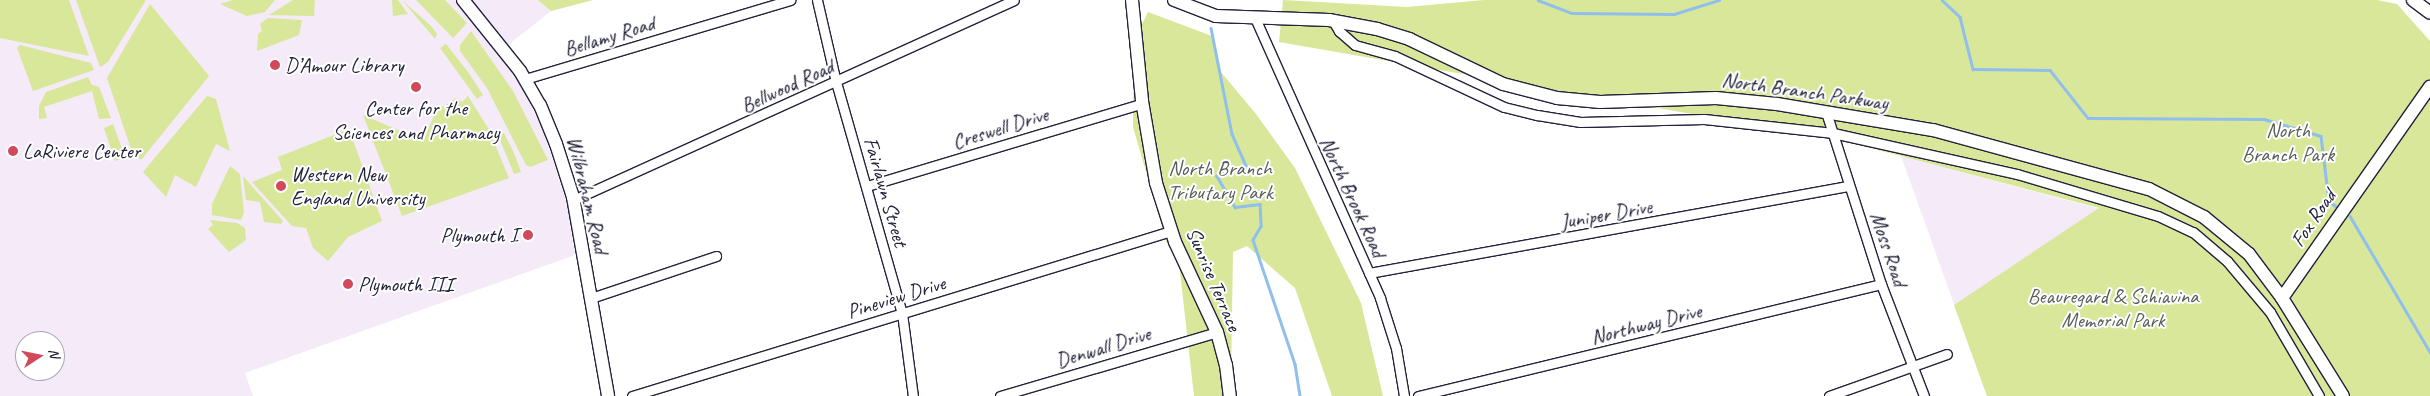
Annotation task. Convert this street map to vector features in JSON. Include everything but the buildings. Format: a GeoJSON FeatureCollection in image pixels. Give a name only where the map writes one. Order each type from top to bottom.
{"type":"FeatureCollection","features":[{"type":"Feature","properties":{"kind":"street","name":"Wilbraham Road"},"geometry":{"type":"LineString","coordinates":[[463,0],[525,79],[553,135],[573,200],[608,396]]}},
{"type":"Feature","properties":{"kind":"street","name":"Bellamy Road"},"geometry":{"type":"LineString","coordinates":[[525,79],[790,0]]}},
{"type":"Feature","properties":{"kind":"street","name":"Fairlawn Street"},"geometry":{"type":"LineString","coordinates":[[816,0],[836,82],[902,313],[913,396]]}},
{"type":"Feature","properties":{"kind":"street","name":"Bellwood Road"},"geometry":{"type":"LineString","coordinates":[[573,200],[1014,0]]}},
{"type":"Feature","properties":{"kind":"street","name":"Sunrise Terrace"},"geometry":{"type":"LineString","coordinates":[[1133,0],[1151,163],[1171,232],[1217,332],[1226,365],[1230,396]]}},
{"type":"Feature","properties":{"kind":"street","name":"North Branch Parkway"},"geometry":{"type":"LineString","coordinates":[[1174,0],[1208,15],[1333,21],[1394,33],[1503,84],[1557,98],[1600,102],[1723,99],[1826,112],[1954,135],[2164,195],[2204,217],[2240,245],[2259,265],[2282,298],[2342,396]]}},
{"type":"Feature","properties":{"kind":"street"},"geometry":{"type":"LineString","coordinates":[[2413,0],[2430,12]]}},
{"type":"Feature","properties":{"kind":"street","name":"North Brook Road"},"geometry":{"type":"LineString","coordinates":[[1255,18],[1369,273],[1391,330],[1404,396]]}},
{"type":"Feature","properties":{"kind":"street"},"geometry":{"type":"LineString","coordinates":[[1333,21],[1340,32],[1355,45],[1395,56],[1504,107],[1537,115],[1580,122],[1704,119],[1833,133],[2018,174],[2134,208],[2193,232],[2227,261],[2270,312],[2319,396]]}},
{"type":"Feature","properties":{"kind":"street","name":"Fox Road"},"geometry":{"type":"LineString","coordinates":[[2282,298],[2430,87]]}},
{"type":"Feature","properties":{"kind":"street","name":"Creswell Drive"},"geometry":{"type":"LineString","coordinates":[[867,186],[1143,104]]}},
{"type":"Feature","properties":{"kind":"street","name":"Moss Road"},"geometry":{"type":"LineString","coordinates":[[1826,112],[1881,284],[1924,396]]}},
{"type":"Feature","properties":{"kind":"street","name":"Juniper Drive"},"geometry":{"type":"LineString","coordinates":[[1369,273],[1849,186]]}},
{"type":"Feature","properties":{"kind":"street","name":"Pineview Drive"},"geometry":{"type":"LineString","coordinates":[[632,396],[1171,232]]}},
{"type":"Feature","properties":{"kind":"street"},"geometry":{"type":"LineString","coordinates":[[591,298],[716,256]]}},
{"type":"Feature","properties":{"kind":"street","name":"Northway Drive"},"geometry":{"type":"LineString","coordinates":[[1418,396],[1881,284]]}},
{"type":"Feature","properties":{"kind":"street","name":"Denwall Drive"},"geometry":{"type":"LineString","coordinates":[[1000,396],[1217,332]]}},
{"type":"Feature","properties":{"kind":"street"},"geometry":{"type":"LineString","coordinates":[[1829,396],[1912,364],[1947,354]]}},
{"type":"Feature","properties":{"kind":"shaded area","name":"Western New England University"},"geometry":{"type":"Polygon","coordinates":[[[0,0],[593,0],[551,11],[499,52],[521,85],[543,130],[567,204],[575,255],[245,373],[253,396],[0,396],[0,0]]]}},
{"type":"Feature","properties":{"kind":"shaded area"},"geometry":{"type":"Polygon","coordinates":[[[1901,156],[2100,209],[1987,396],[1901,156]]]}},
{"type":"Feature","properties":{"kind":"green space"},"geometry":{"type":"Polygon","coordinates":[[[0,0],[69,0],[89,56],[0,38],[0,0]]]}},
{"type":"Feature","properties":{"kind":"green space"},"geometry":{"type":"Polygon","coordinates":[[[76,0],[146,0],[108,62],[100,67],[76,0]]]}},
{"type":"Feature","properties":{"kind":"green space"},"geometry":{"type":"Polygon","coordinates":[[[233,0],[275,0],[265,12],[247,16],[220,4],[233,0]]]}},
{"type":"Feature","properties":{"kind":"green space"},"geometry":{"type":"Polygon","coordinates":[[[293,0],[315,0],[314,16],[269,15],[293,0]]]}},
{"type":"Feature","properties":{"kind":"green space"},"geometry":{"type":"Polygon","coordinates":[[[392,0],[398,0],[408,14],[393,16],[392,0]]]}},
{"type":"Feature","properties":{"kind":"green space"},"geometry":{"type":"Polygon","coordinates":[[[402,0],[431,26],[437,34],[435,39],[402,0]]]}},
{"type":"Feature","properties":{"kind":"green space"},"geometry":{"type":"Polygon","coordinates":[[[416,0],[445,0],[467,23],[453,38],[416,0]]]}},
{"type":"Feature","properties":{"kind":"green space"},"geometry":{"type":"Polygon","coordinates":[[[538,0],[593,0],[551,11],[538,0]]]}},
{"type":"Feature","properties":{"kind":"green space","name":"North Branch Park"},"geometry":{"type":"Polygon","coordinates":[[[1283,0],[1407,7],[1484,0],[2377,0],[2397,4],[2430,41],[2430,396],[1987,396],[1954,305],[2099,208],[1836,139],[1279,42],[1283,0]]]}},
{"type":"Feature","properties":{"kind":"green space"},"geometry":{"type":"Polygon","coordinates":[[[150,4],[209,76],[141,160],[131,149],[107,78],[150,4]]]}},
{"type":"Feature","properties":{"kind":"green space","name":"North Branch Tributary Park"},"geometry":{"type":"Polygon","coordinates":[[[1148,12],[1212,36],[1220,71],[1256,114],[1295,168],[1361,303],[1383,396],[1332,396],[1295,288],[1247,246],[1233,252],[1231,378],[1236,396],[1194,396],[1178,254],[1167,244],[1133,127],[1134,40],[1148,12]]]}},
{"type":"Feature","properties":{"kind":"green space"},"geometry":{"type":"Polygon","coordinates":[[[268,18],[302,20],[299,35],[257,51],[258,34],[262,31],[260,24],[268,18]]]}},
{"type":"Feature","properties":{"kind":"green space"},"geometry":{"type":"Polygon","coordinates":[[[471,31],[513,91],[548,160],[530,167],[526,165],[487,88],[460,51],[460,45],[471,31]]]}},
{"type":"Feature","properties":{"kind":"green space"},"geometry":{"type":"Polygon","coordinates":[[[446,44],[483,95],[477,99],[440,48],[446,44]]]}},
{"type":"Feature","properties":{"kind":"green space"},"geometry":{"type":"Polygon","coordinates":[[[20,45],[91,63],[94,70],[33,91],[17,48],[20,45]]]}},
{"type":"Feature","properties":{"kind":"green space"},"geometry":{"type":"Polygon","coordinates":[[[88,77],[92,85],[99,87],[111,118],[99,119],[92,91],[44,107],[47,118],[39,119],[39,106],[46,92],[88,77]]]}},
{"type":"Feature","properties":{"kind":"green space"},"geometry":{"type":"Polygon","coordinates":[[[207,96],[216,99],[230,151],[216,144],[196,187],[175,175],[166,197],[143,172],[207,96]]]}},
{"type":"Feature","properties":{"kind":"green space"},"geometry":{"type":"Polygon","coordinates":[[[468,96],[488,128],[509,178],[402,216],[363,115],[423,141],[436,111],[456,98],[462,102],[468,96]]]}},
{"type":"Feature","properties":{"kind":"green space"},"geometry":{"type":"Polygon","coordinates":[[[113,124],[125,157],[115,161],[104,128],[113,124]]]}},
{"type":"Feature","properties":{"kind":"green space"},"geometry":{"type":"Polygon","coordinates":[[[349,129],[382,221],[348,237],[328,261],[313,248],[306,228],[292,226],[252,182],[282,170],[278,157],[349,129]]]}},
{"type":"Feature","properties":{"kind":"green space"},"geometry":{"type":"Polygon","coordinates":[[[504,133],[521,172],[514,174],[498,135],[504,133]]]}},
{"type":"Feature","properties":{"kind":"green space"},"geometry":{"type":"Polygon","coordinates":[[[230,166],[240,174],[244,213],[241,220],[212,215],[212,204],[230,166]]]}},
{"type":"Feature","properties":{"kind":"green space"},"geometry":{"type":"Polygon","coordinates":[[[243,176],[283,221],[281,224],[264,222],[260,202],[246,200],[243,176]]]}},
{"type":"Feature","properties":{"kind":"green space"},"geometry":{"type":"Polygon","coordinates":[[[210,220],[237,223],[245,228],[246,240],[229,252],[208,229],[213,225],[210,220]]]}},
{"type":"Feature","properties":{"kind":"waterway"},"geometry":{"type":"LineString","coordinates":[[1538,0],[1572,13],[1674,14],[1719,0]]}},
{"type":"Feature","properties":{"kind":"waterway"},"geometry":{"type":"LineString","coordinates":[[1942,0],[1960,17],[1973,69],[2050,70],[2088,118],[2264,119],[2321,136],[2329,201],[2337,207]]}},
{"type":"Feature","properties":{"kind":"waterway"},"geometry":{"type":"LineString","coordinates":[[1211,28],[1232,134],[1246,166],[1217,176],[1235,207],[1260,204],[1261,226],[1253,240],[1295,364],[1300,396]]}},
{"type":"Feature","properties":{"kind":"waterway"},"geometry":{"type":"LineString","coordinates":[[2350,216],[2430,352]]}},
{"type":"Feature","properties":{"kind":"place","name":"D’Amour Library"},"geometry":{"type":"Point","coordinates":[275,65]}},
{"type":"Feature","properties":{"kind":"place","name":"Center for the Sciences and Pharmacy"},"geometry":{"type":"Point","coordinates":[416,87]}},
{"type":"Feature","properties":{"kind":"place","name":"LaRiviere Center"},"geometry":{"type":"Point","coordinates":[13,151]}},
{"type":"Feature","properties":{"kind":"place","name":"Western New England University"},"geometry":{"type":"Point","coordinates":[281,186]}},
{"type":"Feature","properties":{"kind":"place","name":"Plymouth I"},"geometry":{"type":"Point","coordinates":[528,235]}},
{"type":"Feature","properties":{"kind":"place","name":"Plymouth III"},"geometry":{"type":"Point","coordinates":[348,284]}},
{"type":"Feature","properties":{"kind":"park label","name":"Beauregard & Schiavina Memorial Park"},"geometry":{"type":"Point","coordinates":[2113,308]}}]}
